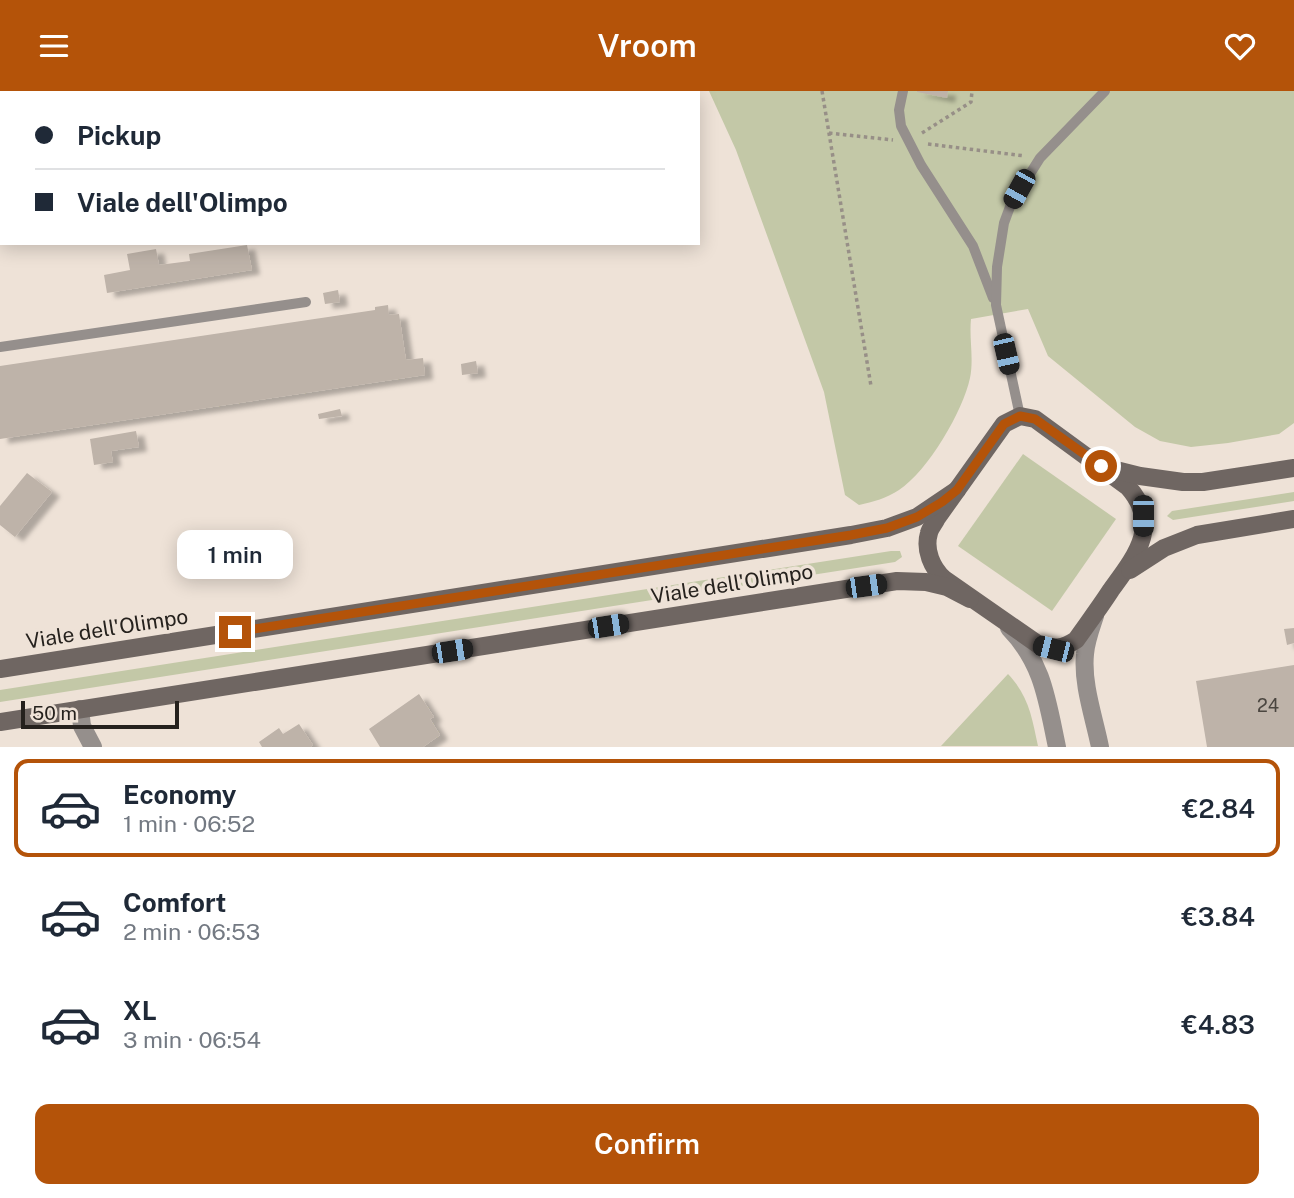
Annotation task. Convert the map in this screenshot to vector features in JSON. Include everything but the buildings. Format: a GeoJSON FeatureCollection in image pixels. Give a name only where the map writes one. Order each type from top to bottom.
{"type":"FeatureCollection","features":[{"type":"Feature","properties":{"kind":"street"},"geometry":{"type":"LineString","coordinates":[[1020,416],[1035,419],[1101,466],[1137,497],[1143,516],[1143,535],[1139,549],[1124,573],[1076,640],[1053,649],[1039,645],[970,599],[934,570],[928,554],[929,533],[1004,424],[1020,416]]}},
{"type":"Feature","properties":{"kind":"street"},"geometry":{"type":"LineString","coordinates":[[1101,466],[1183,482],[1203,482],[1294,468]]}},
{"type":"Feature","properties":{"kind":"street","name":"Viale dell'Olimpo"},"geometry":{"type":"LineString","coordinates":[[0,669],[851,535],[887,528],[917,517],[957,490]]}},
{"type":"Feature","properties":{"kind":"street"},"geometry":{"type":"LineString","coordinates":[[1124,573],[1164,548],[1197,535],[1294,519]]}},
{"type":"Feature","properties":{"kind":"street","name":"Viale dell'Olimpo"},"geometry":{"type":"LineString","coordinates":[[0,722],[897,581],[926,582],[947,587],[970,599]]}},
{"type":"Feature","properties":{"kind":"street"},"geometry":{"type":"LineString","coordinates":[[1098,609],[1085,654],[1086,675],[1100,747]]}},
{"type":"Feature","properties":{"kind":"street"},"geometry":{"type":"LineString","coordinates":[[1002,620],[1032,656],[1045,694],[1057,747]]}},
{"type":"Feature","properties":{"kind":"street"},"geometry":{"type":"LineString","coordinates":[[80,709],[82,726],[93,747]]}},
{"type":"Feature","properties":{"kind":"lane"},"geometry":{"type":"LineString","coordinates":[[903,91],[899,110],[901,127],[921,165],[973,246],[985,274],[996,305],[1020,416]]}},
{"type":"Feature","properties":{"kind":"lane"},"geometry":{"type":"LineString","coordinates":[[996,305],[997,267],[1004,223],[1015,197],[1040,158],[1105,91]]}},
{"type":"Feature","properties":{"kind":"lane"},"geometry":{"type":"LineString","coordinates":[[0,347],[306,302]]}},
{"type":"Feature","properties":{"kind":"path"},"geometry":{"type":"LineString","coordinates":[[822,91],[871,386]]}},
{"type":"Feature","properties":{"kind":"path"},"geometry":{"type":"LineString","coordinates":[[909,142],[971,102],[972,91]]}},
{"type":"Feature","properties":{"kind":"path"},"geometry":{"type":"LineString","coordinates":[[829,133],[1040,158]]}},
{"type":"Feature","properties":{"kind":"green space"},"geometry":{"type":"Polygon","coordinates":[[[709,91],[1294,91],[1294,423],[1279,434],[1228,443],[1191,447],[1160,441],[1135,427],[1048,356],[1028,309],[971,319],[970,378],[960,407],[943,439],[921,469],[899,490],[859,505],[845,495],[824,392],[736,150],[709,91]]]}},
{"type":"Feature","properties":{"kind":"green space"},"geometry":{"type":"Polygon","coordinates":[[[1023,454],[1116,519],[1052,611],[958,546],[1023,454]]]}},
{"type":"Feature","properties":{"kind":"green space"},"geometry":{"type":"Polygon","coordinates":[[[1294,492],[1294,501],[1173,520],[1167,516],[1172,511],[1294,492]]]}},
{"type":"Feature","properties":{"kind":"green space"},"geometry":{"type":"Polygon","coordinates":[[[900,551],[902,557],[895,562],[0,702],[0,690],[900,551]]]}},
{"type":"Feature","properties":{"kind":"green space"},"geometry":{"type":"Polygon","coordinates":[[[1008,674],[1025,699],[1038,746],[941,746],[1008,674]]]}},
{"type":"Feature","properties":{"kind":"route"},"geometry":{"type":"LineString","coordinates":[[235,632],[887,528],[917,517],[957,490],[1004,424],[1020,416],[1035,419],[1101,466]]}}]}
